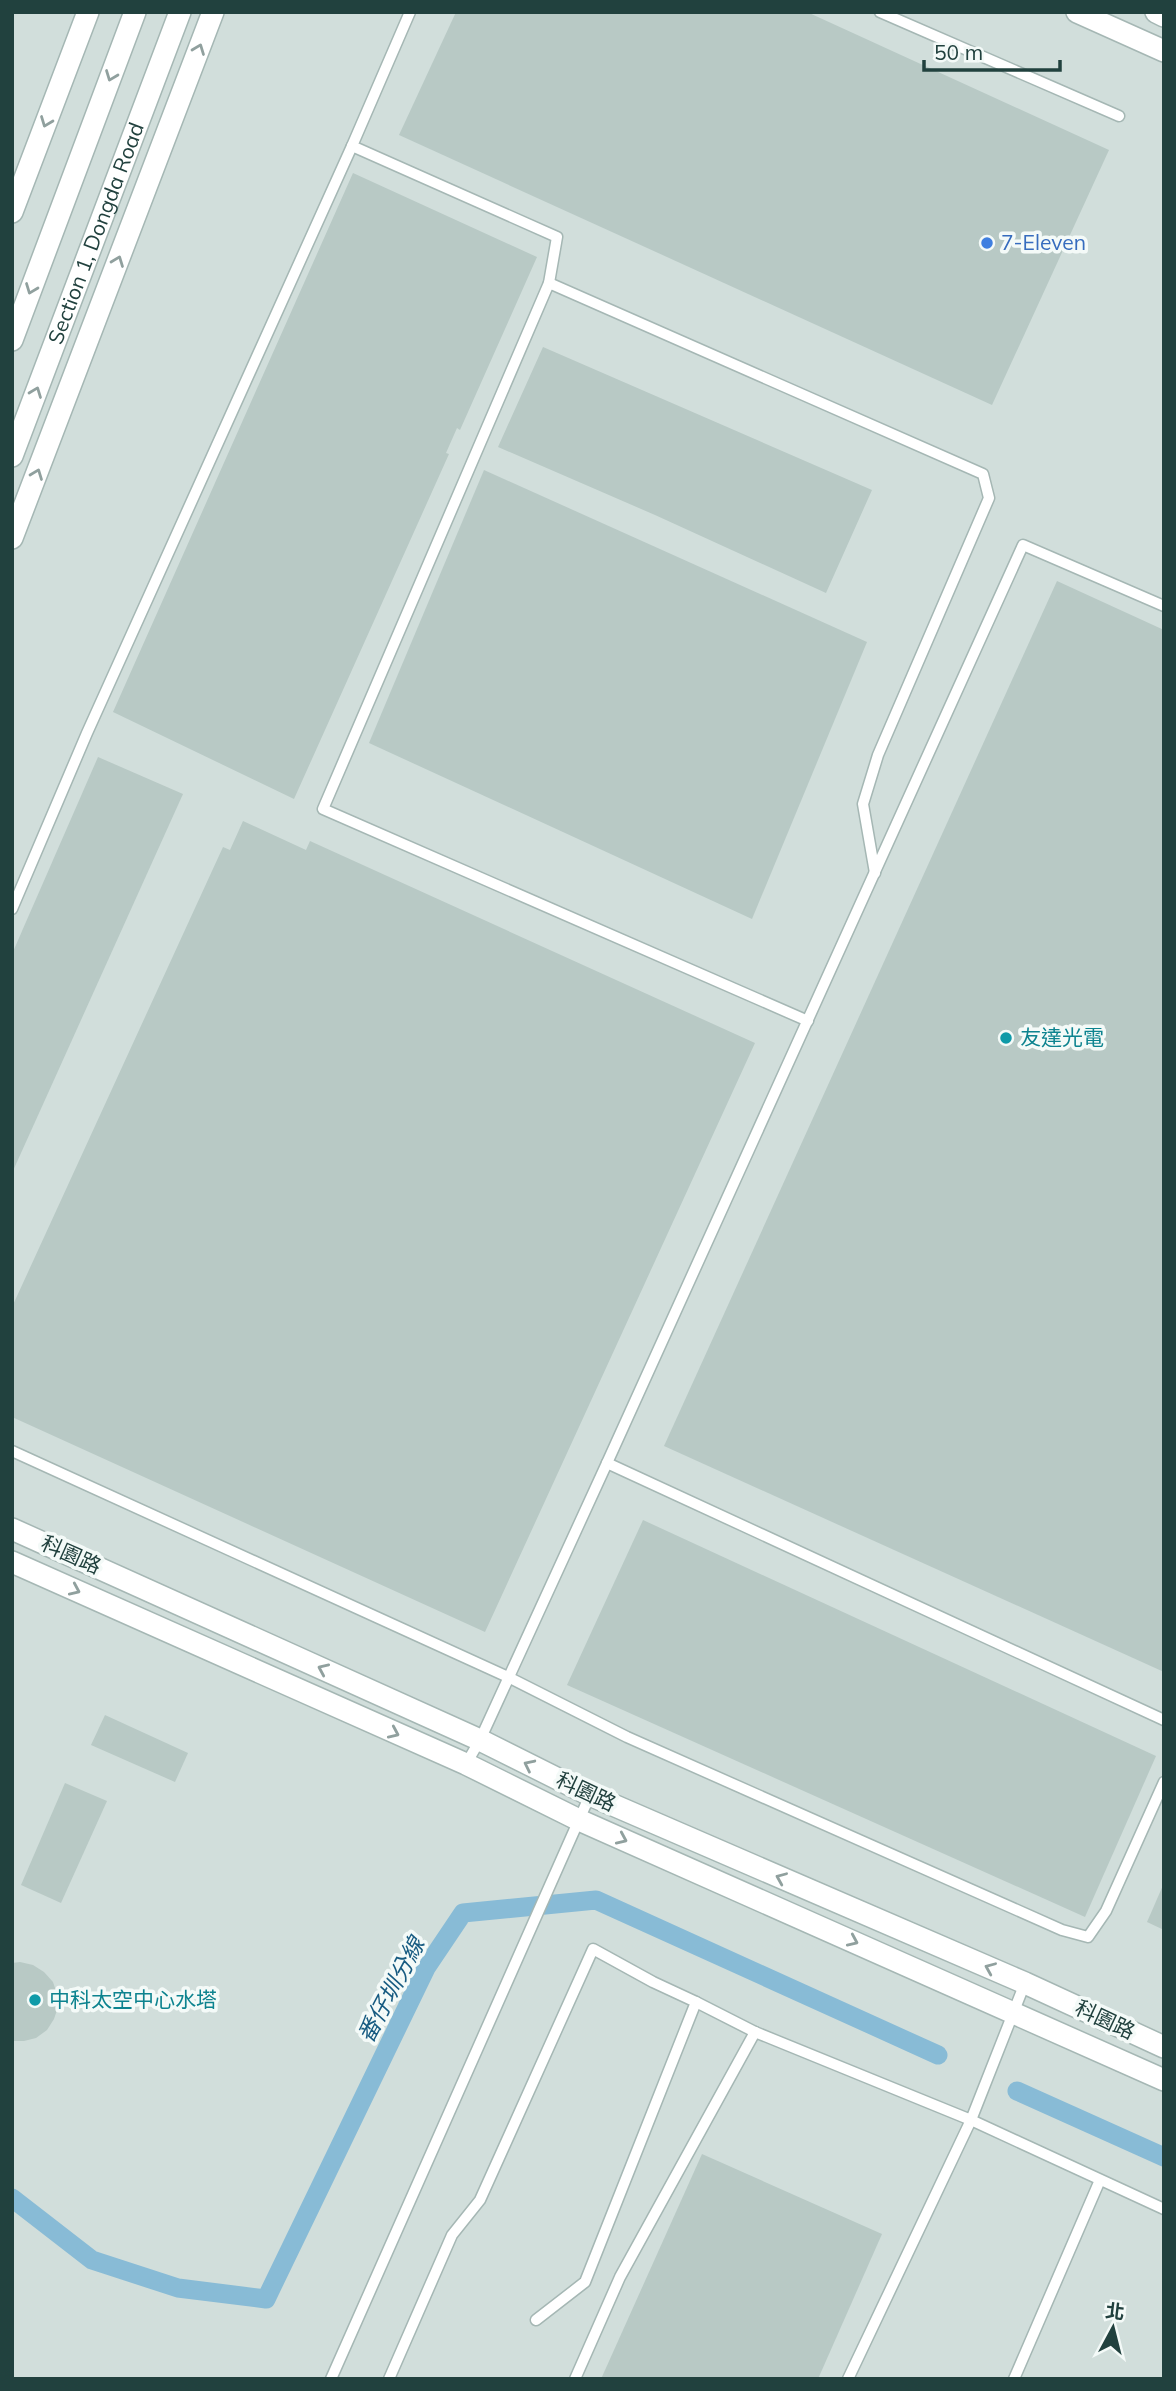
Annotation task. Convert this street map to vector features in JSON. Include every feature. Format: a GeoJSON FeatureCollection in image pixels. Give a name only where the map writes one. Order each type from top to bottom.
{"type":"FeatureCollection","features":[{"type":"Feature","properties":{"kind":"street"},"geometry":{"type":"LineString","coordinates":[[12,212],[88,12]]}},
{"type":"Feature","properties":{"kind":"street","name":"Section 1, Dongda Road"},"geometry":{"type":"LineString","coordinates":[[12,340],[135,12]]}},
{"type":"Feature","properties":{"kind":"street","name":"Section 1, Dongda Road"},"geometry":{"type":"LineString","coordinates":[[12,456],[180,12]]}},
{"type":"Feature","properties":{"kind":"street"},"geometry":{"type":"LineString","coordinates":[[12,538],[213,12]]}},
{"type":"Feature","properties":{"kind":"street"},"geometry":{"type":"LineString","coordinates":[[1077,12],[1164,51]]}},
{"type":"Feature","properties":{"kind":"street"},"geometry":{"type":"LineString","coordinates":[[1156,12],[1164,16]]}},
{"type":"Feature","properties":{"kind":"street","name":"科園路"},"geometry":{"type":"LineString","coordinates":[[12,1529],[480,1740],[590,1795],[1024,1983],[1164,2047]]}},
{"type":"Feature","properties":{"kind":"street","name":"科園路"},"geometry":{"type":"LineString","coordinates":[[12,1562],[466,1765],[579,1820],[1164,2080]]}},
{"type":"Feature","properties":{"kind":"lane"},"geometry":{"type":"LineString","coordinates":[[12,909],[87,733],[410,12]]}},
{"type":"Feature","properties":{"kind":"lane"},"geometry":{"type":"LineString","coordinates":[[880,12],[1119,116]]}},
{"type":"Feature","properties":{"kind":"lane"},"geometry":{"type":"LineString","coordinates":[[352,146],[557,237],[550,283],[323,809],[807,1021]]}},
{"type":"Feature","properties":{"kind":"lane"},"geometry":{"type":"LineString","coordinates":[[550,283],[983,474],[989,498],[878,755],[863,804],[875,873]]}},
{"type":"Feature","properties":{"kind":"lane"},"geometry":{"type":"LineString","coordinates":[[466,1765],[480,1740],[607,1463],[1023,545],[1164,606]]}},
{"type":"Feature","properties":{"kind":"lane"},"geometry":{"type":"LineString","coordinates":[[12,1451],[508,1677],[640,1743],[1062,1930],[1088,1937],[1106,1911],[1164,1782]]}},
{"type":"Feature","properties":{"kind":"lane"},"geometry":{"type":"LineString","coordinates":[[607,1463],[1164,1720]]}},
{"type":"Feature","properties":{"kind":"lane"},"geometry":{"type":"LineString","coordinates":[[331,2379],[590,1795]]}},
{"type":"Feature","properties":{"kind":"lane"},"geometry":{"type":"LineString","coordinates":[[389,2379],[452,2235],[480,2200],[593,1949],[755,2032],[971,2120],[1164,2209]]}},
{"type":"Feature","properties":{"kind":"lane"},"geometry":{"type":"LineString","coordinates":[[848,2379],[971,2120],[1015,2013],[1024,1983]]}},
{"type":"Feature","properties":{"kind":"lane"},"geometry":{"type":"LineString","coordinates":[[536,2320],[585,2282],[696,2002]]}},
{"type":"Feature","properties":{"kind":"lane"},"geometry":{"type":"LineString","coordinates":[[575,2379],[620,2277],[755,2032]]}},
{"type":"Feature","properties":{"kind":"lane"},"geometry":{"type":"LineString","coordinates":[[1014,2379],[1100,2180]]}},
{"type":"Feature","properties":{"kind":"shaded area","name":"友達光電"},"geometry":{"type":"Polygon","coordinates":[[[12,12],[1164,12],[1164,2379],[12,2379],[12,12]]]}},
{"type":"Feature","properties":{"kind":"building"},"geometry":{"type":"Polygon","coordinates":[[[456,12],[807,12],[1109,150],[992,405],[399,135],[456,12]]]}},
{"type":"Feature","properties":{"kind":"building"},"geometry":{"type":"Polygon","coordinates":[[[353,173],[537,257],[460,430],[457,428],[446,453],[449,454],[294,799],[113,712],[353,173]]]}},
{"type":"Feature","properties":{"kind":"building"},"geometry":{"type":"Polygon","coordinates":[[[543,347],[872,490],[826,593],[498,447],[543,347]]]}},
{"type":"Feature","properties":{"kind":"building"},"geometry":{"type":"Polygon","coordinates":[[[484,470],[867,642],[752,919],[369,743],[484,470]]]}},
{"type":"Feature","properties":{"kind":"building","name":"友達光電"},"geometry":{"type":"Polygon","coordinates":[[[1057,581],[1164,630],[1164,1672],[664,1446],[1057,581]]]}},
{"type":"Feature","properties":{"kind":"building"},"geometry":{"type":"Polygon","coordinates":[[[98,757],[183,794],[12,1173],[12,954],[98,757]]]}},
{"type":"Feature","properties":{"kind":"building"},"geometry":{"type":"Polygon","coordinates":[[[243,821],[306,850],[310,841],[755,1043],[485,1632],[12,1417],[12,1307],[223,847],[230,850],[243,821]]]}},
{"type":"Feature","properties":{"kind":"building"},"geometry":{"type":"Polygon","coordinates":[[[643,1520],[1156,1756],[1085,1917],[567,1685],[643,1520]]]}},
{"type":"Feature","properties":{"kind":"building"},"geometry":{"type":"Polygon","coordinates":[[[105,1715],[188,1753],[175,1782],[91,1745],[105,1715]]]}},
{"type":"Feature","properties":{"kind":"building"},"geometry":{"type":"Polygon","coordinates":[[[65,1783],[107,1801],[61,1903],[21,1885],[65,1783]]]}},
{"type":"Feature","properties":{"kind":"building"},"geometry":{"type":"Polygon","coordinates":[[[1164,1883],[1164,1930],[1147,1922],[1164,1883]]]}},
{"type":"Feature","properties":{"kind":"building","name":"中科太空中心水塔"},"geometry":{"type":"Polygon","coordinates":[[[12,1963],[33,1965],[53,1982],[58,2007],[47,2030],[36,2038],[12,2041],[12,1963]]]}},
{"type":"Feature","properties":{"kind":"building"},"geometry":{"type":"Polygon","coordinates":[[[702,2154],[882,2234],[818,2379],[601,2379],[702,2154]]]}},
{"type":"Feature","properties":{"kind":"waterway","name":"番仔圳分線"},"geometry":{"type":"LineString","coordinates":[[12,2198],[92,2260],[178,2288],[266,2299],[426,1968],[463,1913],[596,1900],[938,2055]]}},
{"type":"Feature","properties":{"kind":"waterway","name":"番仔圳分線"},"geometry":{"type":"LineString","coordinates":[[1017,2091],[1164,2157]]}},
{"type":"Feature","properties":{"kind":"place","name":"7-Eleven"},"geometry":{"type":"Point","coordinates":[987,243]}},
{"type":"Feature","properties":{"kind":"place","name":"友達光電"},"geometry":{"type":"Point","coordinates":[1006,1038]}},
{"type":"Feature","properties":{"kind":"place","name":"中科太空中心水塔"},"geometry":{"type":"Point","coordinates":[35,2000]}}]}
